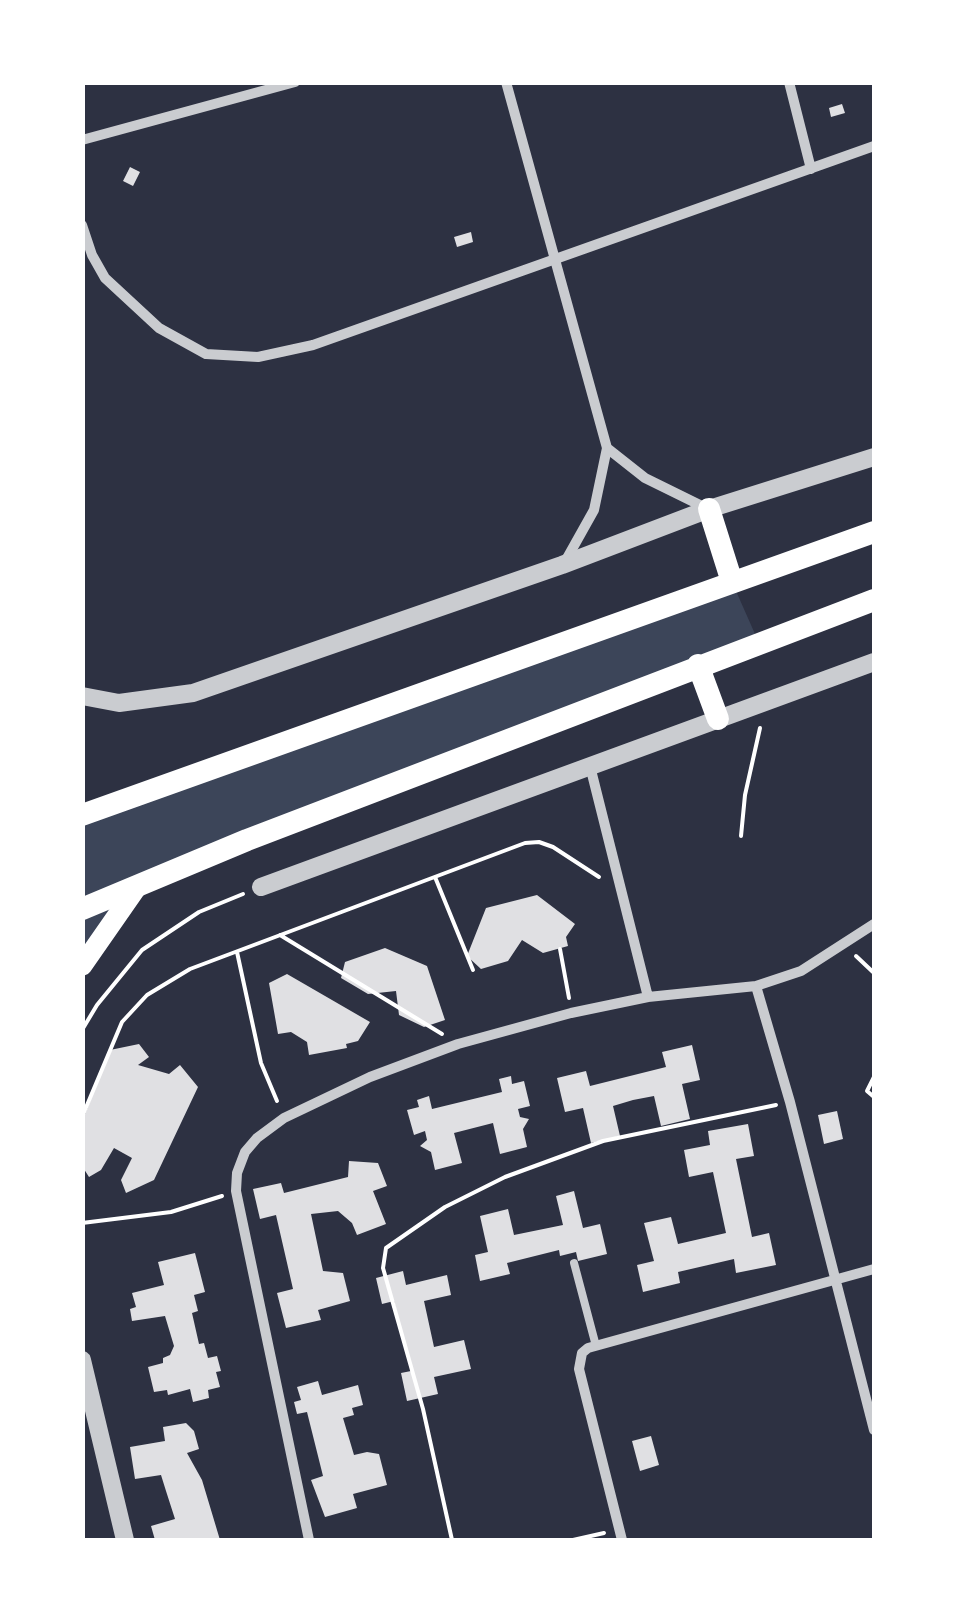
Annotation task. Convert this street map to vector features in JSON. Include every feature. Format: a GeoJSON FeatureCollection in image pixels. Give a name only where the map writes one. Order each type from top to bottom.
{"type":"FeatureCollection","features":[{"type":"Feature","properties":{"kind":"main road"},"geometry":{"type":"LineString","coordinates":[[709,509],[732,582]]}},
{"type":"Feature","properties":{"kind":"main road"},"geometry":{"type":"LineString","coordinates":[[87,809],[874,532]]}},
{"type":"Feature","properties":{"kind":"main road"},"geometry":{"type":"LineString","coordinates":[[82,909],[248,840],[874,600]]}},
{"type":"Feature","properties":{"kind":"main road"},"geometry":{"type":"LineString","coordinates":[[698,665],[718,719]]}},
{"type":"Feature","properties":{"kind":"main road"},"geometry":{"type":"LineString","coordinates":[[82,966],[137,887]]}},
{"type":"Feature","properties":{"kind":"street"},"geometry":{"type":"LineString","coordinates":[[82,140],[295,82]]}},
{"type":"Feature","properties":{"kind":"street"},"geometry":{"type":"LineString","coordinates":[[506,82],[608,448],[594,510],[562,566]]}},
{"type":"Feature","properties":{"kind":"street"},"geometry":{"type":"LineString","coordinates":[[789,82],[811,169]]}},
{"type":"Feature","properties":{"kind":"street"},"geometry":{"type":"LineString","coordinates":[[82,225],[104,278],[132,306],[206,354],[258,357],[313,345],[874,146]]}},
{"type":"Feature","properties":{"kind":"street"},"geometry":{"type":"LineString","coordinates":[[608,448],[645,478],[709,509]]}},
{"type":"Feature","properties":{"kind":"street"},"geometry":{"type":"LineString","coordinates":[[82,696],[120,703],[193,694],[562,566],[709,509],[874,457]]}},
{"type":"Feature","properties":{"kind":"street"},"geometry":{"type":"LineString","coordinates":[[261,887],[874,662]]}},
{"type":"Feature","properties":{"kind":"street"},"geometry":{"type":"LineString","coordinates":[[590,766],[648,997]]}},
{"type":"Feature","properties":{"kind":"street"},"geometry":{"type":"LineString","coordinates":[[309,1540],[236,1192],[237,1172],[245,1152],[257,1138],[284,1118],[370,1077],[458,1044],[648,997],[756,986],[801,970],[846,946],[874,924]]}},
{"type":"Feature","properties":{"kind":"street"},"geometry":{"type":"LineString","coordinates":[[756,986],[790,1102],[874,1430]]}},
{"type":"Feature","properties":{"kind":"street"},"geometry":{"type":"LineString","coordinates":[[620,1535],[579,1369],[582,1353],[874,1268]]}},
{"type":"Feature","properties":{"kind":"street"},"geometry":{"type":"LineString","coordinates":[[82,1360],[125,1540]]}},
{"type":"Feature","properties":{"kind":"lane"},"geometry":{"type":"LineString","coordinates":[[574,1263],[596,1346]]}},
{"type":"Feature","properties":{"kind":"path"},"geometry":{"type":"LineString","coordinates":[[741,836],[744,795],[765,701]]}},
{"type":"Feature","properties":{"kind":"path"},"geometry":{"type":"LineString","coordinates":[[82,1117],[122,1022],[147,995],[190,969],[524,844],[539,842],[553,846],[620,890]]}},
{"type":"Feature","properties":{"kind":"path"},"geometry":{"type":"LineString","coordinates":[[435,877],[473,970]]}},
{"type":"Feature","properties":{"kind":"path"},"geometry":{"type":"LineString","coordinates":[[82,1030],[142,950],[198,912],[261,887]]}},
{"type":"Feature","properties":{"kind":"path"},"geometry":{"type":"LineString","coordinates":[[280,936],[458,1044]]}},
{"type":"Feature","properties":{"kind":"path"},"geometry":{"type":"LineString","coordinates":[[846,946],[874,973]]}},
{"type":"Feature","properties":{"kind":"path"},"geometry":{"type":"LineString","coordinates":[[560,949],[571,1013]]}},
{"type":"Feature","properties":{"kind":"path"},"geometry":{"type":"LineString","coordinates":[[237,952],[261,1063],[284,1118]]}},
{"type":"Feature","properties":{"kind":"path"},"geometry":{"type":"LineString","coordinates":[[874,1076],[867,1091],[874,1097]]}},
{"type":"Feature","properties":{"kind":"path"},"geometry":{"type":"LineString","coordinates":[[452,1540],[423,1410],[383,1268],[386,1248],[444,1208],[505,1177],[603,1141],[790,1102]]}},
{"type":"Feature","properties":{"kind":"path"},"geometry":{"type":"LineString","coordinates":[[82,1222],[170,1212],[236,1192]]}},
{"type":"Feature","properties":{"kind":"path"},"geometry":{"type":"LineString","coordinates":[[574,1540],[620,1535]]}},
{"type":"Feature","properties":{"kind":"shaded area"},"geometry":{"type":"Polygon","coordinates":[[[732,582],[759,643],[138,887],[83,966],[83,816],[732,582]]]}},
{"type":"Feature","properties":{"kind":"building"},"geometry":{"type":"Polygon","coordinates":[[[842,104],[845,113],[831,117],[829,108],[842,104]]]}},
{"type":"Feature","properties":{"kind":"building"},"geometry":{"type":"Polygon","coordinates":[[[130,167],[140,172],[133,186],[123,181],[130,167]]]}},
{"type":"Feature","properties":{"kind":"building"},"geometry":{"type":"Polygon","coordinates":[[[471,232],[473,242],[457,247],[454,237],[471,232]]]}},
{"type":"Feature","properties":{"kind":"building"},"geometry":{"type":"Polygon","coordinates":[[[537,895],[575,924],[566,937],[568,946],[543,953],[522,940],[508,961],[481,969],[467,956],[486,908],[537,895]]]}},
{"type":"Feature","properties":{"kind":"building"},"geometry":{"type":"Polygon","coordinates":[[[385,948],[427,966],[445,1020],[424,1027],[399,1015],[396,991],[368,994],[341,978],[345,962],[385,948]]]}},
{"type":"Feature","properties":{"kind":"building"},"geometry":{"type":"Polygon","coordinates":[[[287,974],[370,1022],[358,1041],[346,1044],[347,1048],[309,1055],[307,1042],[291,1032],[278,1034],[269,983],[287,974]]]}},
{"type":"Feature","properties":{"kind":"building"},"geometry":{"type":"Polygon","coordinates":[[[139,1044],[149,1057],[138,1065],[169,1074],[180,1065],[198,1087],[154,1180],[126,1193],[121,1180],[132,1158],[114,1148],[101,1170],[89,1177],[82,1166],[82,1122],[110,1050],[139,1044]]]}},
{"type":"Feature","properties":{"kind":"building"},"geometry":{"type":"Polygon","coordinates":[[[692,1045],[700,1080],[682,1084],[690,1119],[661,1126],[654,1096],[633,1100],[613,1106],[620,1136],[591,1143],[583,1108],[565,1112],[557,1078],[586,1071],[590,1086],[666,1067],[662,1052],[692,1045]]]}},
{"type":"Feature","properties":{"kind":"building"},"geometry":{"type":"Polygon","coordinates":[[[511,1076],[512,1084],[524,1081],[530,1106],[518,1109],[520,1117],[529,1119],[523,1129],[527,1147],[500,1154],[493,1123],[454,1133],[462,1163],[435,1170],[431,1152],[420,1146],[427,1140],[425,1131],[414,1135],[407,1110],[419,1107],[417,1100],[429,1096],[432,1109],[502,1092],[499,1079],[511,1076]]]}},
{"type":"Feature","properties":{"kind":"building"},"geometry":{"type":"Polygon","coordinates":[[[837,1111],[843,1139],[824,1144],[818,1115],[837,1111]]]}},
{"type":"Feature","properties":{"kind":"building"},"geometry":{"type":"Polygon","coordinates":[[[748,1124],[754,1156],[736,1159],[752,1237],[769,1233],[776,1265],[736,1273],[734,1259],[678,1272],[680,1283],[643,1292],[637,1265],[654,1261],[644,1223],[671,1217],[678,1244],[726,1233],[713,1172],[689,1177],[684,1150],[710,1145],[708,1131],[748,1124]]]}},
{"type":"Feature","properties":{"kind":"building"},"geometry":{"type":"Polygon","coordinates":[[[349,1161],[378,1163],[387,1186],[373,1191],[386,1224],[357,1235],[352,1223],[338,1211],[311,1214],[323,1271],[343,1273],[350,1301],[318,1310],[321,1320],[286,1328],[277,1293],[293,1289],[276,1215],[260,1219],[253,1189],[281,1183],[284,1193],[348,1177],[349,1161]]]}},
{"type":"Feature","properties":{"kind":"building"},"geometry":{"type":"Polygon","coordinates":[[[574,1191],[583,1228],[600,1224],[607,1254],[578,1261],[576,1252],[560,1256],[559,1250],[507,1263],[510,1274],[480,1281],[475,1255],[488,1252],[480,1216],[508,1209],[514,1235],[563,1225],[556,1196],[574,1191]]]}},
{"type":"Feature","properties":{"kind":"building"},"geometry":{"type":"Polygon","coordinates":[[[195,1253],[205,1292],[194,1295],[198,1311],[192,1313],[199,1344],[204,1343],[208,1358],[217,1356],[221,1371],[216,1372],[220,1387],[208,1390],[209,1398],[193,1402],[190,1389],[168,1395],[167,1390],[154,1392],[148,1367],[163,1363],[174,1346],[165,1316],[132,1321],[130,1309],[136,1307],[132,1293],[164,1285],[158,1262],[195,1253]]]}},
{"type":"Feature","properties":{"kind":"building"},"geometry":{"type":"Polygon","coordinates":[[[403,1271],[406,1285],[447,1275],[451,1295],[424,1301],[434,1347],[464,1340],[471,1369],[434,1377],[438,1394],[407,1401],[401,1373],[411,1371],[394,1301],[382,1304],[376,1278],[403,1271]]]}},
{"type":"Feature","properties":{"kind":"building"},"geometry":{"type":"Polygon","coordinates":[[[318,1381],[322,1395],[358,1385],[363,1405],[352,1408],[354,1415],[343,1418],[354,1455],[379,1454],[387,1485],[353,1494],[357,1508],[325,1517],[311,1480],[323,1476],[307,1412],[297,1414],[294,1402],[301,1400],[297,1387],[318,1381]]]}},
{"type":"Feature","properties":{"kind":"building"},"geometry":{"type":"Polygon","coordinates":[[[186,1423],[194,1431],[199,1449],[187,1453],[202,1480],[220,1540],[155,1540],[151,1526],[175,1519],[161,1475],[135,1479],[130,1447],[165,1441],[163,1427],[186,1423]]]}},
{"type":"Feature","properties":{"kind":"building"},"geometry":{"type":"Polygon","coordinates":[[[651,1436],[659,1465],[640,1471],[632,1441],[651,1436]]]}}]}
